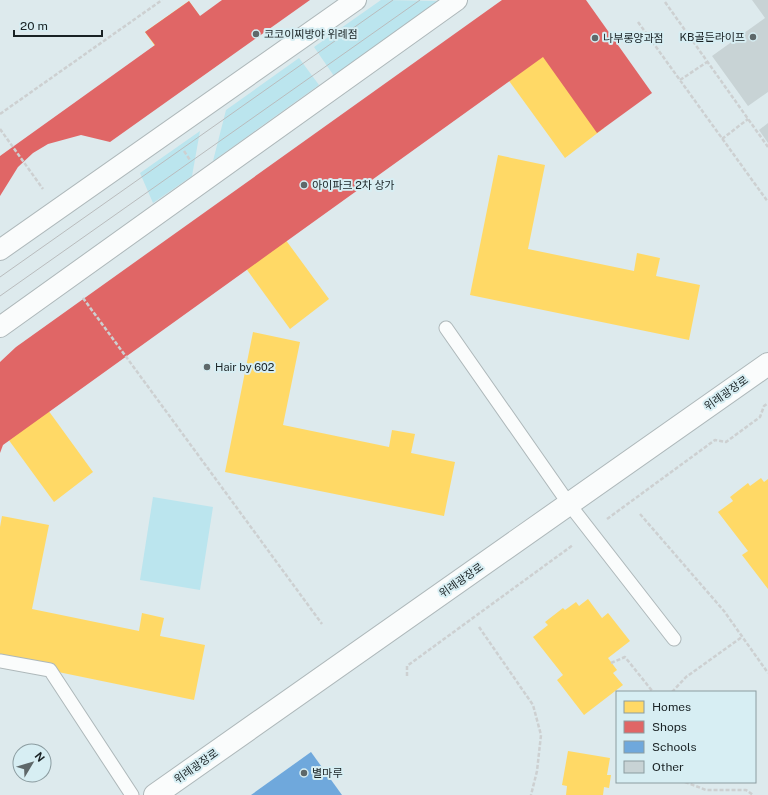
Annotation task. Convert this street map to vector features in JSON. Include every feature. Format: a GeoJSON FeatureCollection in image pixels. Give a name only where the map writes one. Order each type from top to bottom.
{"type":"FeatureCollection","features":[{"type":"Feature","properties":{"kind":"street"},"geometry":{"type":"LineString","coordinates":[[0,250],[356,0]]}},
{"type":"Feature","properties":{"kind":"street"},"geometry":{"type":"LineString","coordinates":[[0,327],[457,0]]}},
{"type":"Feature","properties":{"kind":"street","name":"위례광장로"},"geometry":{"type":"LineString","coordinates":[[155,795],[768,364]]}},
{"type":"Feature","properties":{"kind":"lane"},"geometry":{"type":"LineString","coordinates":[[446,328],[569,504],[674,639]]}},
{"type":"Feature","properties":{"kind":"lane"},"geometry":{"type":"LineString","coordinates":[[0,661],[50,670],[132,795]]}},
{"type":"Feature","properties":{"kind":"path"},"geometry":{"type":"LineString","coordinates":[[0,114],[162,0]]}},
{"type":"Feature","properties":{"kind":"path"},"geometry":{"type":"LineString","coordinates":[[665,2],[768,148]]}},
{"type":"Feature","properties":{"kind":"path"},"geometry":{"type":"LineString","coordinates":[[638,22],[768,202]]}},
{"type":"Feature","properties":{"kind":"path"},"geometry":{"type":"LineString","coordinates":[[680,80],[707,62]]}},
{"type":"Feature","properties":{"kind":"path"},"geometry":{"type":"LineString","coordinates":[[722,139],[748,119]]}},
{"type":"Feature","properties":{"kind":"path"},"geometry":{"type":"LineString","coordinates":[[0,129],[58,209]]}},
{"type":"Feature","properties":{"kind":"path"},"geometry":{"type":"LineString","coordinates":[[169,131],[204,181]]}},
{"type":"Feature","properties":{"kind":"path"},"geometry":{"type":"LineString","coordinates":[[764,195],[768,192]]}},
{"type":"Feature","properties":{"kind":"path"},"geometry":{"type":"LineString","coordinates":[[84,299],[322,624]]}},
{"type":"Feature","properties":{"kind":"path"},"geometry":{"type":"LineString","coordinates":[[618,511],[715,440],[726,442],[760,417],[764,406],[768,403]]}},
{"type":"Feature","properties":{"kind":"path"},"geometry":{"type":"LineString","coordinates":[[640,514],[724,611],[768,673]]}},
{"type":"Feature","properties":{"kind":"path"},"geometry":{"type":"LineString","coordinates":[[408,676],[408,666],[560,554]]}},
{"type":"Feature","properties":{"kind":"path"},"geometry":{"type":"LineString","coordinates":[[479,627],[533,705],[541,735],[537,770],[531,795]]}},
{"type":"Feature","properties":{"kind":"path"},"geometry":{"type":"LineString","coordinates":[[673,691],[686,677],[742,637]]}},
{"type":"Feature","properties":{"kind":"path"},"geometry":{"type":"LineString","coordinates":[[611,663],[625,657],[652,691]]}},
{"type":"Feature","properties":{"kind":"path"},"geometry":{"type":"LineString","coordinates":[[688,783],[706,790],[746,790],[753,795]]}},
{"type":"Feature","properties":{"kind":"shaded area"},"geometry":{"type":"Polygon","coordinates":[[[381,0],[439,1],[334,76],[314,47],[381,0]]]}},
{"type":"Feature","properties":{"kind":"shaded area"},"geometry":{"type":"Polygon","coordinates":[[[299,58],[319,85],[213,161],[226,110],[299,58]]]}},
{"type":"Feature","properties":{"kind":"shaded area"},"geometry":{"type":"Polygon","coordinates":[[[200,131],[192,176],[153,203],[140,173],[200,131]]]}},
{"type":"Feature","properties":{"kind":"shaded area"},"geometry":{"type":"Polygon","coordinates":[[[153,497],[213,507],[200,590],[140,580],[153,497]]]}},
{"type":"Feature","properties":{"kind":"building: Homes"},"geometry":{"type":"Polygon","coordinates":[[[189,1],[229,57],[185,88],[145,32],[189,1]]]}},
{"type":"Feature","properties":{"kind":"building: Homes"},"geometry":{"type":"Polygon","coordinates":[[[530,26],[604,128],[565,158],[491,56],[530,26]]]}},
{"type":"Feature","properties":{"kind":"building: Homes"},"geometry":{"type":"Polygon","coordinates":[[[498,155],[545,165],[528,249],[634,271],[637,253],[660,258],[656,276],[700,285],[689,340],[470,295],[498,155]]]}},
{"type":"Feature","properties":{"kind":"building: Homes"},"geometry":{"type":"Polygon","coordinates":[[[255,198],[329,299],[290,329],[216,227],[255,198]]]}},
{"type":"Feature","properties":{"kind":"building: Homes"},"geometry":{"type":"Polygon","coordinates":[[[253,332],[300,342],[283,425],[389,447],[392,430],[415,434],[411,453],[455,462],[444,516],[225,472],[253,332]]]}},
{"type":"Feature","properties":{"kind":"building: Homes"},"geometry":{"type":"Polygon","coordinates":[[[19,370],[93,472],[54,502],[0,428],[0,385],[19,370]]]}},
{"type":"Feature","properties":{"kind":"building: Homes"},"geometry":{"type":"Polygon","coordinates":[[[761,478],[764,482],[768,479],[768,589],[742,555],[748,551],[718,512],[733,501],[730,497],[748,483],[750,486],[761,478]]]}},
{"type":"Feature","properties":{"kind":"building: Homes"},"geometry":{"type":"Polygon","coordinates":[[[2,516],[49,525],[32,609],[139,631],[142,613],[164,618],[160,636],[205,645],[194,700],[0,660],[0,527],[2,516]]]}},
{"type":"Feature","properties":{"kind":"building: Homes"},"geometry":{"type":"Polygon","coordinates":[[[588,599],[602,618],[608,613],[630,641],[608,658],[617,670],[613,673],[623,685],[584,715],[557,680],[563,675],[533,637],[548,625],[545,622],[563,608],[565,610],[576,602],[579,606],[588,599]]]}},
{"type":"Feature","properties":{"kind":"building: Homes"},"geometry":{"type":"Polygon","coordinates":[[[568,751],[610,758],[607,775],[611,775],[609,788],[604,787],[603,795],[566,795],[567,786],[562,785],[568,751]]]}},
{"type":"Feature","properties":{"kind":"building: Shops"},"geometry":{"type":"Polygon","coordinates":[[[222,0],[310,0],[110,142],[81,135],[48,144],[33,153],[18,167],[0,196],[0,156],[155,45],[145,32],[189,1],[200,16],[222,0]]]}},
{"type":"Feature","properties":{"kind":"building: Shops","name":"아이파크 2차 상가"},"geometry":{"type":"Polygon","coordinates":[[[502,0],[586,0],[652,93],[597,133],[543,57],[3,445],[0,453],[0,362],[16,347],[502,0]]]}},
{"type":"Feature","properties":{"kind":"building: Schools","name":"별마루"},"geometry":{"type":"Polygon","coordinates":[[[311,752],[342,795],[251,795],[311,752]]]}},
{"type":"Feature","properties":{"kind":"building: Other","name":"KB골든라이프"},"geometry":{"type":"Polygon","coordinates":[[[752,0],[768,0],[768,92],[748,106],[712,56],[765,18],[752,0]]]}},
{"type":"Feature","properties":{"kind":"building: Other"},"geometry":{"type":"Polygon","coordinates":[[[768,123],[768,143],[759,130],[768,123]]]}},
{"type":"Feature","properties":{"kind":"tram line"},"geometry":{"type":"LineString","coordinates":[[0,277],[393,0]]}},
{"type":"Feature","properties":{"kind":"tram line"},"geometry":{"type":"LineString","coordinates":[[0,296],[420,0]]}},
{"type":"Feature","properties":{"kind":"place","name":"코코이찌방야 위례점"},"geometry":{"type":"Point","coordinates":[256,34]}},
{"type":"Feature","properties":{"kind":"place","name":"KB골든라이프"},"geometry":{"type":"Point","coordinates":[753,37]}},
{"type":"Feature","properties":{"kind":"place","name":"나부롱양과점"},"geometry":{"type":"Point","coordinates":[595,38]}},
{"type":"Feature","properties":{"kind":"place","name":"아이파크 2차 상가"},"geometry":{"type":"Point","coordinates":[304,185]}},
{"type":"Feature","properties":{"kind":"place","name":"Hair by 602"},"geometry":{"type":"Point","coordinates":[207,367]}},
{"type":"Feature","properties":{"kind":"place","name":"별마루"},"geometry":{"type":"Point","coordinates":[304,773]}}]}
